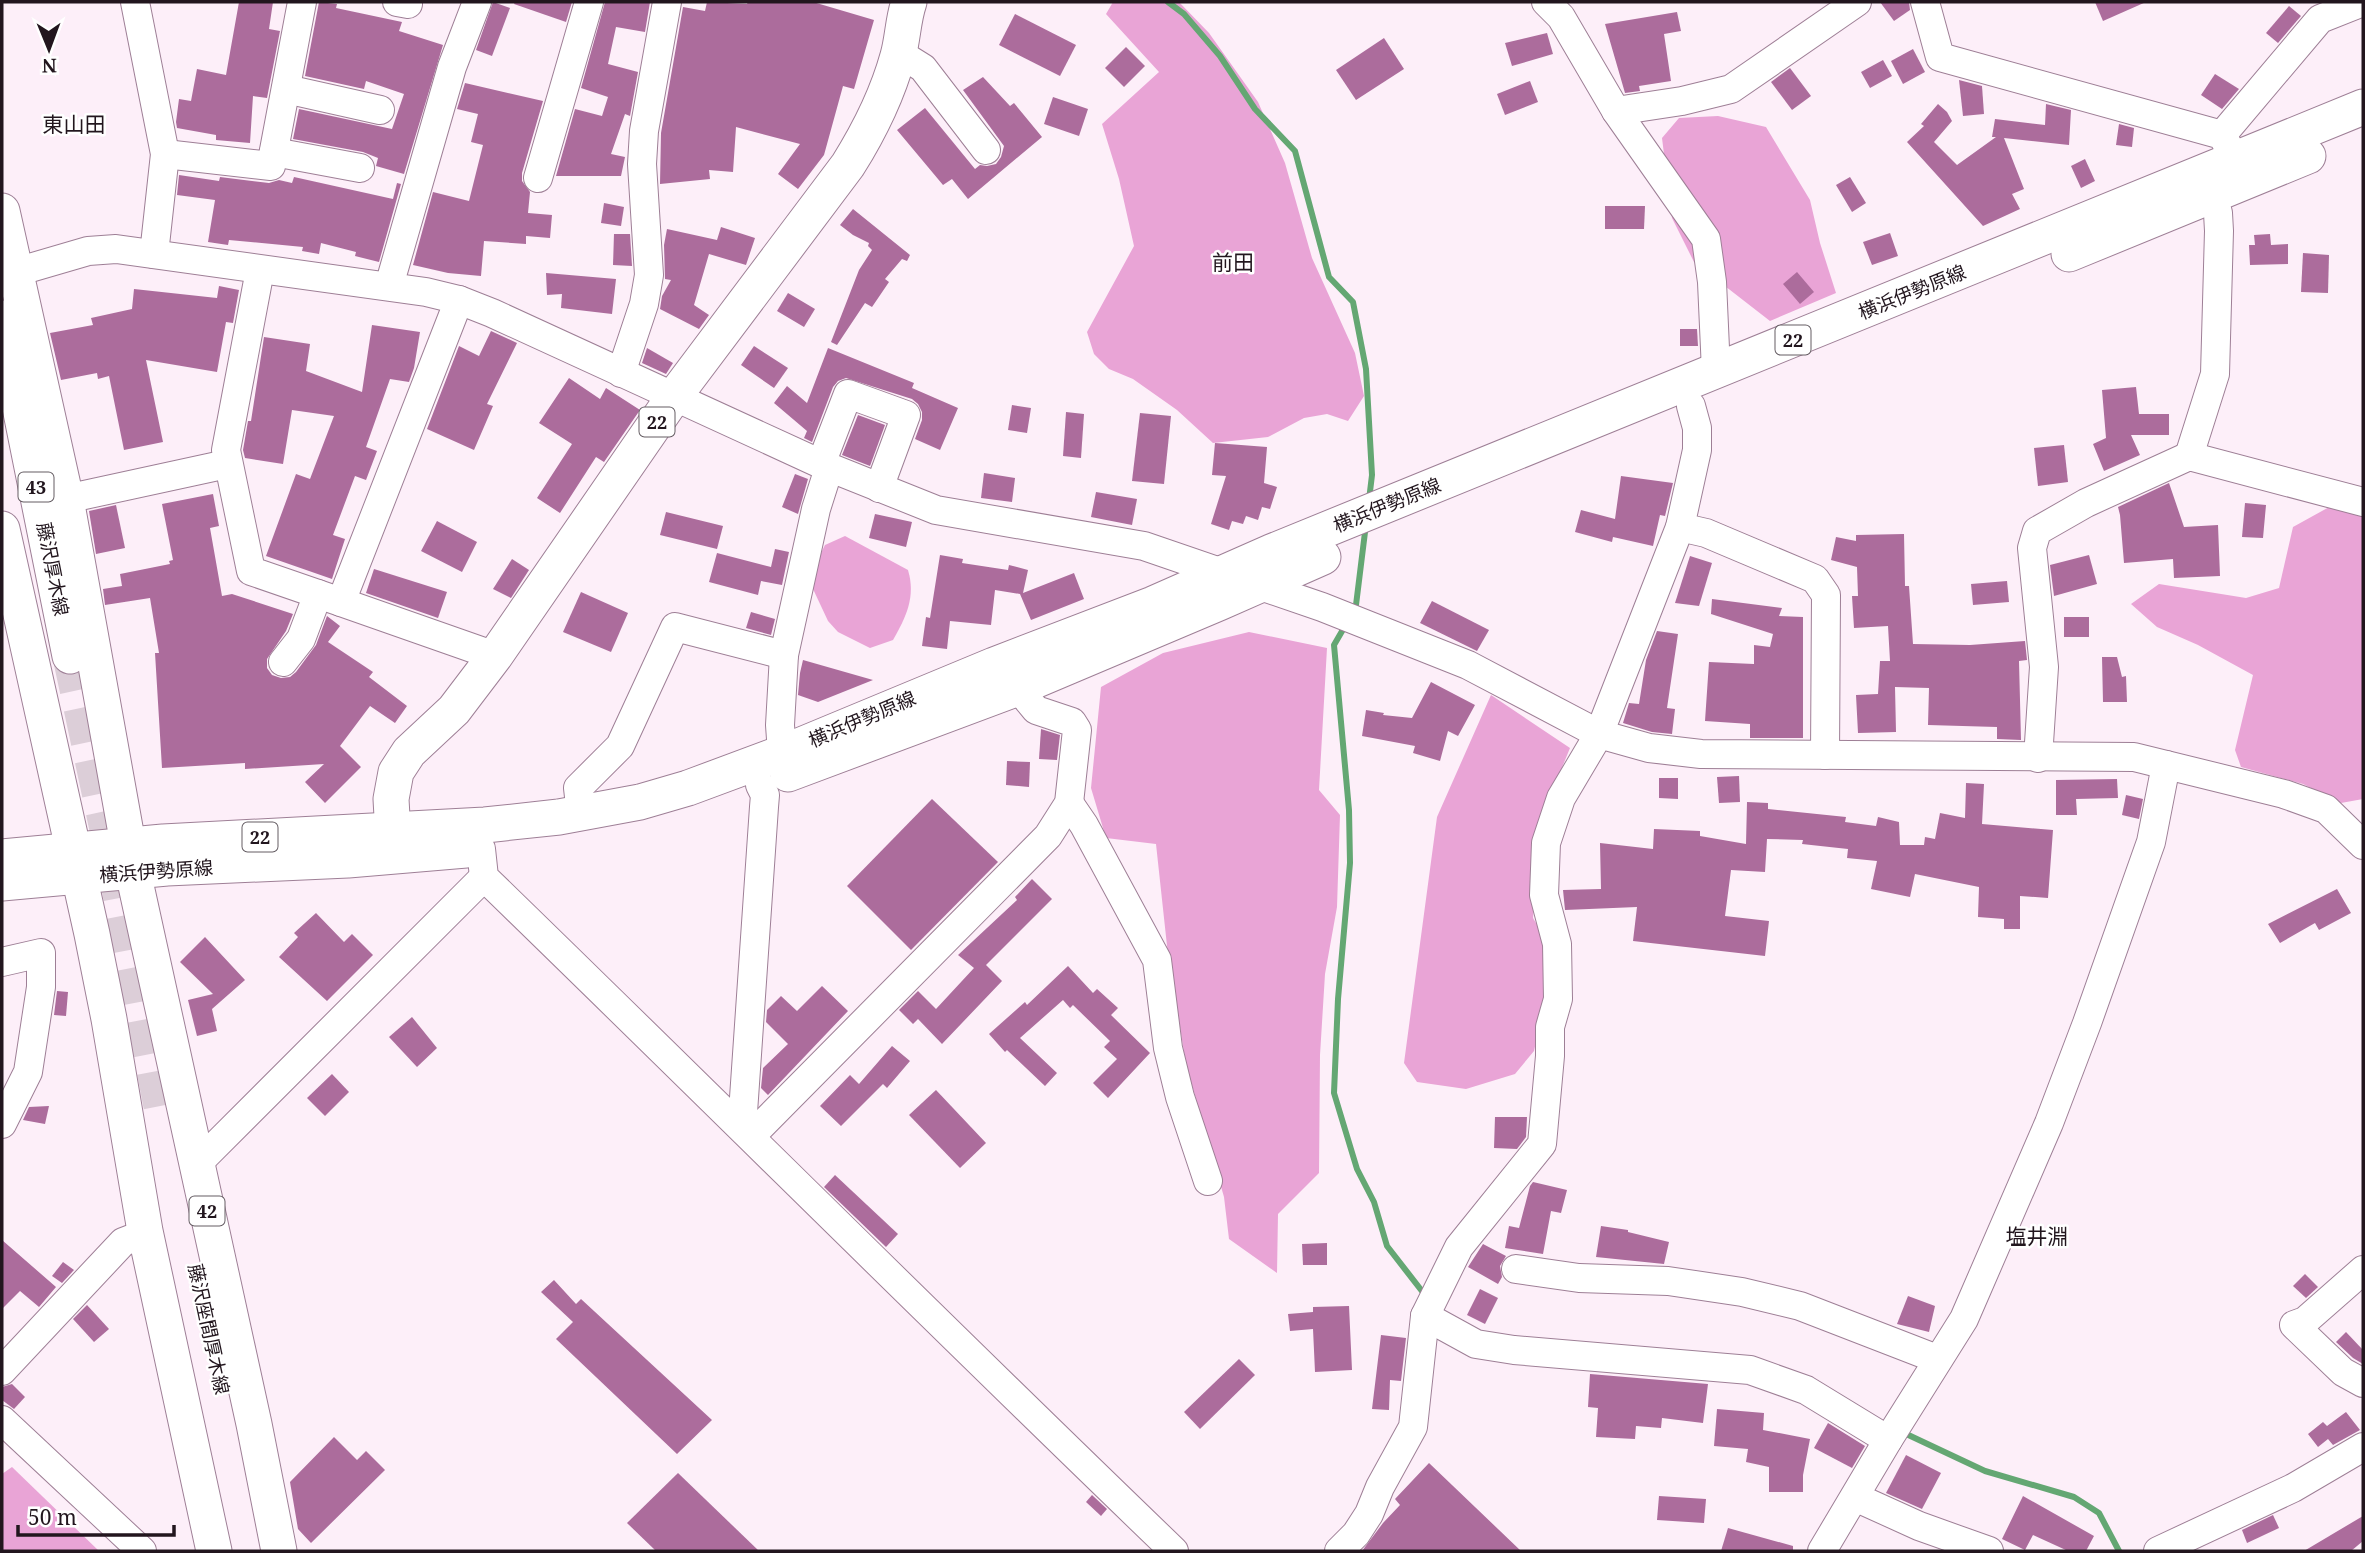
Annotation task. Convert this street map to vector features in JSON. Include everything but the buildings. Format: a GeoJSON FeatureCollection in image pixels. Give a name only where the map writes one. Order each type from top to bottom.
{"type":"FeatureCollection","features":[{"type":"Feature","properties":{"kind":"main road","name":"22"},"geometry":{"type":"LineString","coordinates":[[393,843],[391,799],[396,772],[409,752],[454,710],[495,656],[673,398],[848,165],[867,136],[884,100],[899,53],[909,2]]}},
{"type":"Feature","properties":{"kind":"main road","name":"横浜伊勢原線"},"geometry":{"type":"LineString","coordinates":[[2,883],[76,864],[131,858],[393,843],[485,825],[581,814],[676,792],[782,753],[968,675],[1153,604],[1716,372],[2228,147],[2363,107]]}},
{"type":"Feature","properties":{"kind":"main road","name":"横浜伊勢原線"},"geometry":{"type":"LineString","coordinates":[[393,843],[483,863],[537,844],[632,828],[696,809],[1018,688],[1258,585],[1691,406],[2363,133]]}},
{"type":"Feature","properties":{"kind":"main road"},"geometry":{"type":"LineString","coordinates":[[2,211],[66,499],[131,858]]}},
{"type":"Feature","properties":{"kind":"main road","name":"藤沢厚木線"},"geometry":{"type":"LineString","coordinates":[[2,318],[60,660],[2,438]]}},
{"type":"Feature","properties":{"kind":"main road"},"geometry":{"type":"LineString","coordinates":[[2,529],[109,1019],[145,1231],[214,1551]]}},
{"type":"Feature","properties":{"kind":"main road","name":"横浜伊勢原線"},"geometry":{"type":"LineString","coordinates":[[2,857],[76,864]]}},
{"type":"Feature","properties":{"kind":"main road","name":"42"},"geometry":{"type":"LineString","coordinates":[[131,858],[279,1551]]}},
{"type":"Feature","properties":{"kind":"main road","name":"藤沢座間厚木線"},"geometry":{"type":"LineString","coordinates":[[234,1551],[151,1108],[257,1551]]}},
{"type":"Feature","properties":{"kind":"street"},"geometry":{"type":"LineString","coordinates":[[135,2],[165,154],[154,254]]}},
{"type":"Feature","properties":{"kind":"street"},"geometry":{"type":"LineString","coordinates":[[165,154],[271,166],[302,2]]}},
{"type":"Feature","properties":{"kind":"street"},"geometry":{"type":"LineString","coordinates":[[389,286],[452,67],[477,2]]}},
{"type":"Feature","properties":{"kind":"street"},"geometry":{"type":"LineString","coordinates":[[538,178],[589,2]]}},
{"type":"Feature","properties":{"kind":"street"},"geometry":{"type":"LineString","coordinates":[[621,373],[644,304],[649,275],[642,164],[667,2]]}},
{"type":"Feature","properties":{"kind":"street"},"geometry":{"type":"LineString","coordinates":[[1546,2],[1560,17],[1616,111],[1706,239],[1712,282],[1716,372]]}},
{"type":"Feature","properties":{"kind":"street"},"geometry":{"type":"LineString","coordinates":[[1616,111],[1682,101],[1731,89],[1857,2]]}},
{"type":"Feature","properties":{"kind":"street"},"geometry":{"type":"LineString","coordinates":[[1925,2],[1940,57],[2228,147],[2320,19],[2363,2]]}},
{"type":"Feature","properties":{"kind":"street"},"geometry":{"type":"LineString","coordinates":[[899,53],[923,68],[986,150]]}},
{"type":"Feature","properties":{"kind":"street"},"geometry":{"type":"LineString","coordinates":[[285,89],[380,110]]}},
{"type":"Feature","properties":{"kind":"street"},"geometry":{"type":"LineString","coordinates":[[274,152],[360,168]]}},
{"type":"Feature","properties":{"kind":"street"},"geometry":{"type":"LineString","coordinates":[[2189,456],[2215,373],[2219,231],[2213,195]]}},
{"type":"Feature","properties":{"kind":"street"},"geometry":{"type":"LineString","coordinates":[[16,272],[88,251],[116,249],[389,286],[459,300],[825,466],[936,510],[1144,547],[1223,573],[1322,607],[1468,665],[1599,734],[1649,748],[1700,754],[2134,757],[2284,794],[2326,809],[2363,842]]}},
{"type":"Feature","properties":{"kind":"street"},"geometry":{"type":"LineString","coordinates":[[260,270],[226,450],[251,571],[495,656]]}},
{"type":"Feature","properties":{"kind":"street"},"geometry":{"type":"LineString","coordinates":[[283,663],[329,598],[459,300]]}},
{"type":"Feature","properties":{"kind":"street"},"geometry":{"type":"LineString","coordinates":[[782,753],[780,725],[784,655],[825,466],[848,394],[906,415],[879,488]]}},
{"type":"Feature","properties":{"kind":"street"},"geometry":{"type":"LineString","coordinates":[[1339,1551],[1356,1534],[1369,1514],[1380,1487],[1413,1427],[1425,1316],[1459,1247],[1542,1144],[1550,1027],[1558,999],[1558,944],[1544,895],[1546,844],[1561,798],[1599,734],[1680,527],[1697,450],[1697,428],[1691,406]]}},
{"type":"Feature","properties":{"kind":"street"},"geometry":{"type":"LineString","coordinates":[[2038,758],[2044,667],[2032,548],[2037,531],[2085,503],[2189,456],[2363,502]]}},
{"type":"Feature","properties":{"kind":"street"},"geometry":{"type":"LineString","coordinates":[[66,499],[227,464]]}},
{"type":"Feature","properties":{"kind":"street"},"geometry":{"type":"LineString","coordinates":[[1680,527],[1706,533],[1815,579],[1826,596],[1825,755]]}},
{"type":"Feature","properties":{"kind":"street"},"geometry":{"type":"LineString","coordinates":[[581,814],[578,788],[620,746],[675,627],[784,655]]}},
{"type":"Feature","properties":{"kind":"street"},"geometry":{"type":"LineString","coordinates":[[746,1131],[1048,836],[1069,803],[1077,730],[1072,722],[1036,710],[1018,688]]}},
{"type":"Feature","properties":{"kind":"street"},"geometry":{"type":"LineString","coordinates":[[1822,1551],[1937,1359],[1964,1319],[2049,1123],[2087,1023],[2151,842],[2166,765]]}},
{"type":"Feature","properties":{"kind":"street"},"geometry":{"type":"LineString","coordinates":[[746,1131],[765,794],[760,785]]}},
{"type":"Feature","properties":{"kind":"street"},"geometry":{"type":"LineString","coordinates":[[1069,803],[1157,960],[1168,1048],[1180,1097],[1209,1181]]}},
{"type":"Feature","properties":{"kind":"street"},"geometry":{"type":"LineString","coordinates":[[197,1164],[483,863],[746,1131],[1008,1392],[1174,1551]]}},
{"type":"Feature","properties":{"kind":"street"},"geometry":{"type":"LineString","coordinates":[[2,962],[41,953],[41,987],[28,1072],[2,1124]]}},
{"type":"Feature","properties":{"kind":"street"},"geometry":{"type":"LineString","coordinates":[[2,1371],[123,1242],[145,1231]]}},
{"type":"Feature","properties":{"kind":"street"},"geometry":{"type":"LineString","coordinates":[[1516,1269],[1578,1278],[1668,1281],[1742,1292],[1800,1306],[1937,1359]]}},
{"type":"Feature","properties":{"kind":"street"},"geometry":{"type":"LineString","coordinates":[[2363,1270],[2305,1321],[2294,1325],[2343,1371],[2363,1382]]}},
{"type":"Feature","properties":{"kind":"street"},"geometry":{"type":"LineString","coordinates":[[1425,1316],[1476,1344],[1514,1350],[1750,1370],[1806,1390],[1888,1440]]}},
{"type":"Feature","properties":{"kind":"street"},"geometry":{"type":"LineString","coordinates":[[2,1420],[142,1551]]}},
{"type":"Feature","properties":{"kind":"street"},"geometry":{"type":"LineString","coordinates":[[2158,1551],[2293,1488],[2363,1447]]}},
{"type":"Feature","properties":{"kind":"street"},"geometry":{"type":"LineString","coordinates":[[1854,1497],[1919,1526],[1989,1551]]}},
{"type":"Feature","properties":{"kind":"shaded area"},"geometry":{"type":"Polygon","coordinates":[[[1113,2],[1179,2],[1209,33],[1258,102],[1285,163],[1312,258],[1355,353],[1364,396],[1348,421],[1327,414],[1304,418],[1268,437],[1213,443],[1177,410],[1133,379],[1109,369],[1094,354],[1087,332],[1134,246],[1119,179],[1102,124],[1159,72],[1106,14],[1113,2]]]}},
{"type":"Feature","properties":{"kind":"shaded area"},"geometry":{"type":"Polygon","coordinates":[[[1718,116],[1766,127],[1810,200],[1836,293],[1770,321],[1694,262],[1672,218],[1662,138],[1679,118],[1718,116]]]}},
{"type":"Feature","properties":{"kind":"shaded area"},"geometry":{"type":"Polygon","coordinates":[[[2331,506],[2363,515],[2363,799],[2341,803],[2303,784],[2241,767],[2235,750],[2253,675],[2198,645],[2157,627],[2131,604],[2159,584],[2246,598],[2279,588],[2293,527],[2331,506]]]}},
{"type":"Feature","properties":{"kind":"shaded area"},"geometry":{"type":"Polygon","coordinates":[[[845,536],[908,570],[910,598],[902,623],[893,640],[870,648],[838,632],[828,621],[813,589],[817,561],[825,545],[845,536]]]}},
{"type":"Feature","properties":{"kind":"shaded area"},"geometry":{"type":"Polygon","coordinates":[[[1249,632],[1327,648],[1319,790],[1340,815],[1337,907],[1325,974],[1320,1055],[1319,1173],[1278,1214],[1277,1273],[1229,1239],[1224,1197],[1186,1064],[1168,955],[1156,844],[1106,838],[1091,788],[1101,687],[1163,653],[1249,632]]]}},
{"type":"Feature","properties":{"kind":"shaded area"},"geometry":{"type":"Polygon","coordinates":[[[1491,695],[1570,748],[1538,826],[1533,918],[1546,940],[1546,998],[1534,1051],[1515,1074],[1466,1089],[1417,1082],[1404,1063],[1437,817],[1491,695]]]}},
{"type":"Feature","properties":{"kind":"shaded area"},"geometry":{"type":"Polygon","coordinates":[[[12,1467],[99,1551],[2,1551],[2,1474],[12,1467]]]}},
{"type":"Feature","properties":{"kind":"waterway"},"geometry":{"type":"LineString","coordinates":[[1168,2],[1184,14],[1220,56],[1255,109],[1295,151],[1329,277],[1353,302],[1366,369],[1372,475],[1369,500]]}},
{"type":"Feature","properties":{"kind":"waterway"},"geometry":{"type":"LineString","coordinates":[[1354,610],[1366,524]]}},
{"type":"Feature","properties":{"kind":"waterway"},"geometry":{"type":"LineString","coordinates":[[1345,626],[1334,645],[1349,810],[1350,863],[1338,999],[1334,1093],[1357,1169],[1374,1202],[1387,1246],[1425,1295]]}},
{"type":"Feature","properties":{"kind":"waterway"},"geometry":{"type":"LineString","coordinates":[[1902,1432],[1985,1471],[2074,1497],[2099,1513],[2119,1551]]}},
{"type":"Feature","properties":{"kind":"tunnel"},"geometry":{"type":"LineString","coordinates":[[70,656],[114,862],[161,1106]]}},
{"type":"Feature","properties":{"kind":"district","name":"東山田"},"geometry":{"type":"Point","coordinates":[74,124]}},
{"type":"Feature","properties":{"kind":"district","name":"前田"},"geometry":{"type":"Point","coordinates":[1233,262]}},
{"type":"Feature","properties":{"kind":"district","name":"塩井淵"},"geometry":{"type":"Point","coordinates":[2037,1236]}}]}
